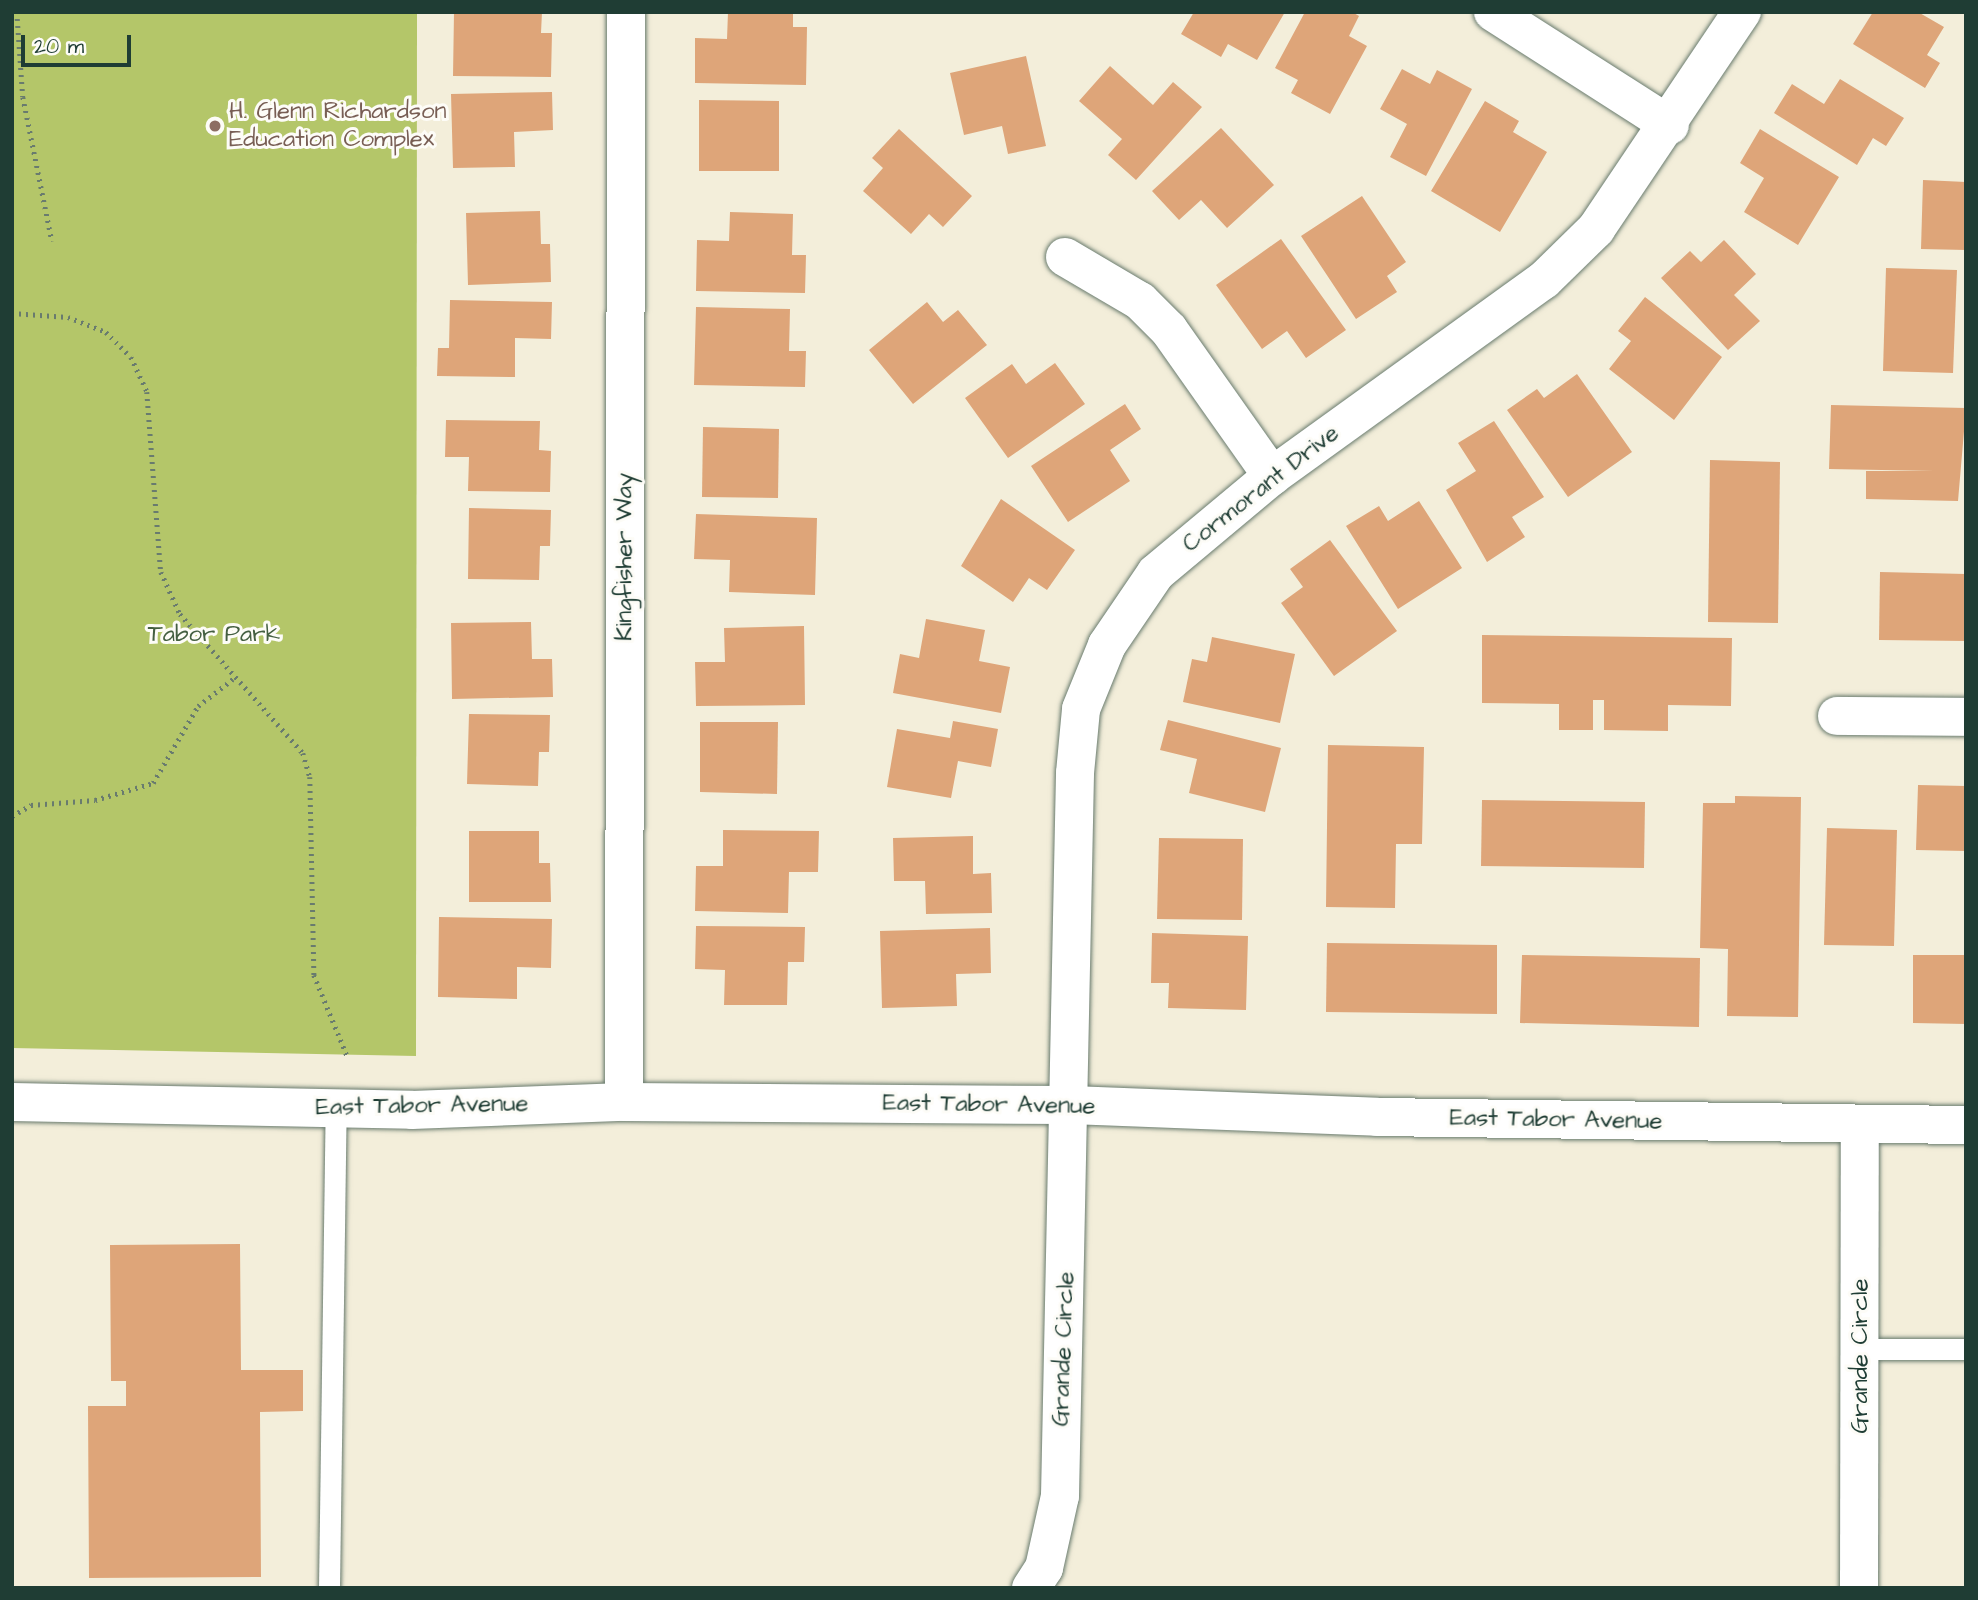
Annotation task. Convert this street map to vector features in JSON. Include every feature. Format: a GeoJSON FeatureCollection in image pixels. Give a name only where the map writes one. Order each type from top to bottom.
{"type":"FeatureCollection","features":[{"type":"Feature","properties":{"kind":"street","name":"Kingfisher Way"},"geometry":{"type":"LineString","coordinates":[[624,1102],[626,12]]}},
{"type":"Feature","properties":{"kind":"street"},"geometry":{"type":"LineString","coordinates":[[1493,12],[1670,125]]}},
{"type":"Feature","properties":{"kind":"street","name":"Cormorant Drive"},"geometry":{"type":"LineString","coordinates":[[1071,1105],[1074,774],[1081,709],[1107,645],[1156,573],[1272,476],[1544,280],[1597,229],[1670,125],[1742,12]]}},
{"type":"Feature","properties":{"kind":"street"},"geometry":{"type":"LineString","coordinates":[[1065,257],[1140,301],[1169,330],[1272,476]]}},
{"type":"Feature","properties":{"kind":"street"},"geometry":{"type":"LineString","coordinates":[[1838,716],[1966,717]]}},
{"type":"Feature","properties":{"kind":"street","name":"East Tabor Avenue"},"geometry":{"type":"LineString","coordinates":[[12,1102],[336,1108],[624,1102],[1071,1105],[1860,1125],[1966,1125]]}},
{"type":"Feature","properties":{"kind":"street","name":"Grande Circle"},"geometry":{"type":"LineString","coordinates":[[1031,1588],[1044,1568],[1060,1496],[1071,1105]]}},
{"type":"Feature","properties":{"kind":"street","name":"Grande Circle"},"geometry":{"type":"LineString","coordinates":[[1859,1588],[1862,1349],[1860,1125]]}},
{"type":"Feature","properties":{"kind":"lane"},"geometry":{"type":"LineString","coordinates":[[329,1588],[336,1108]]}},
{"type":"Feature","properties":{"kind":"lane"},"geometry":{"type":"LineString","coordinates":[[1862,1349],[1966,1349]]}},
{"type":"Feature","properties":{"kind":"path"},"geometry":{"type":"LineString","coordinates":[[17,12],[23,97],[52,242]]}},
{"type":"Feature","properties":{"kind":"path"},"geometry":{"type":"LineString","coordinates":[[12,313],[68,317],[106,332],[131,357],[147,391],[161,572],[180,614],[233,679],[303,753],[310,776],[314,975],[348,1058]]}},
{"type":"Feature","properties":{"kind":"path"},"geometry":{"type":"LineString","coordinates":[[12,816],[31,805],[95,800],[153,783],[198,706],[233,679]]}},
{"type":"Feature","properties":{"kind":"green space","name":"Tabor Park"},"geometry":{"type":"Polygon","coordinates":[[[12,12],[417,12],[416,1056],[12,1048],[12,12]]]}},
{"type":"Feature","properties":{"kind":"building"},"geometry":{"type":"Polygon","coordinates":[[[454,12],[542,12],[541,33],[552,33],[551,77],[453,76],[454,12]]]}},
{"type":"Feature","properties":{"kind":"building"},"geometry":{"type":"Polygon","coordinates":[[[728,12],[793,12],[793,27],[807,27],[806,85],[695,83],[695,38],[727,39],[728,12]]]}},
{"type":"Feature","properties":{"kind":"building"},"geometry":{"type":"Polygon","coordinates":[[[1194,12],[1285,12],[1257,60],[1228,44],[1221,57],[1181,34],[1194,12]]]}},
{"type":"Feature","properties":{"kind":"building"},"geometry":{"type":"Polygon","coordinates":[[[1305,12],[1352,12],[1359,16],[1349,36],[1367,46],[1330,114],[1291,93],[1298,80],[1275,68],[1305,12]]]}},
{"type":"Feature","properties":{"kind":"building"},"geometry":{"type":"Polygon","coordinates":[[[1873,12],[1918,12],[1944,27],[1927,55],[1940,63],[1925,88],[1853,44],[1873,12]]]}},
{"type":"Feature","properties":{"kind":"building"},"geometry":{"type":"Polygon","coordinates":[[[1026,56],[1046,146],[1008,154],[1002,126],[964,135],[950,73],[1026,56]]]}},
{"type":"Feature","properties":{"kind":"building"},"geometry":{"type":"Polygon","coordinates":[[[1110,66],[1153,105],[1173,82],[1202,107],[1136,180],[1108,155],[1122,139],[1079,101],[1110,66]]]}},
{"type":"Feature","properties":{"kind":"building"},"geometry":{"type":"Polygon","coordinates":[[[1402,69],[1430,84],[1437,70],[1472,89],[1426,176],[1390,157],[1407,124],[1380,109],[1402,69]]]}},
{"type":"Feature","properties":{"kind":"building"},"geometry":{"type":"Polygon","coordinates":[[[1840,79],[1904,118],[1886,146],[1873,138],[1857,165],[1774,113],[1792,84],[1824,104],[1840,79]]]}},
{"type":"Feature","properties":{"kind":"building"},"geometry":{"type":"Polygon","coordinates":[[[552,92],[553,130],[514,132],[515,167],[453,168],[451,94],[552,92]]]}},
{"type":"Feature","properties":{"kind":"building"},"geometry":{"type":"Polygon","coordinates":[[[699,100],[779,101],[779,171],[699,171],[699,100]]]}},
{"type":"Feature","properties":{"kind":"building"},"geometry":{"type":"Polygon","coordinates":[[[1485,101],[1519,121],[1513,132],[1547,152],[1500,232],[1431,191],[1485,101]]]}},
{"type":"Feature","properties":{"kind":"building"},"geometry":{"type":"Polygon","coordinates":[[[1221,128],[1274,185],[1227,228],[1201,200],[1179,220],[1152,191],[1221,128]]]}},
{"type":"Feature","properties":{"kind":"building"},"geometry":{"type":"Polygon","coordinates":[[[899,129],[972,196],[943,227],[929,214],[911,234],[863,191],[883,168],[872,158],[899,129]]]}},
{"type":"Feature","properties":{"kind":"building"},"geometry":{"type":"Polygon","coordinates":[[[1760,129],[1839,177],[1798,245],[1744,212],[1764,178],[1740,163],[1760,129]]]}},
{"type":"Feature","properties":{"kind":"building"},"geometry":{"type":"Polygon","coordinates":[[[1923,180],[1966,182],[1966,250],[1921,249],[1923,180]]]}},
{"type":"Feature","properties":{"kind":"building"},"geometry":{"type":"Polygon","coordinates":[[[1362,196],[1406,262],[1387,276],[1397,292],[1356,319],[1301,236],[1362,196]]]}},
{"type":"Feature","properties":{"kind":"building"},"geometry":{"type":"Polygon","coordinates":[[[540,211],[541,244],[550,244],[551,282],[468,285],[466,213],[540,211]]]}},
{"type":"Feature","properties":{"kind":"building"},"geometry":{"type":"Polygon","coordinates":[[[730,212],[793,214],[792,255],[806,255],[805,293],[696,291],[697,240],[729,241],[730,212]]]}},
{"type":"Feature","properties":{"kind":"building"},"geometry":{"type":"Polygon","coordinates":[[[1281,239],[1346,330],[1306,358],[1287,331],[1262,349],[1216,285],[1281,239]]]}},
{"type":"Feature","properties":{"kind":"building"},"geometry":{"type":"Polygon","coordinates":[[[1724,240],[1756,274],[1734,295],[1760,321],[1728,350],[1661,278],[1690,251],[1701,262],[1724,240]]]}},
{"type":"Feature","properties":{"kind":"building"},"geometry":{"type":"Polygon","coordinates":[[[1886,268],[1957,270],[1953,373],[1883,371],[1886,268]]]}},
{"type":"Feature","properties":{"kind":"building"},"geometry":{"type":"Polygon","coordinates":[[[1645,297],[1722,357],[1674,420],[1609,369],[1631,341],[1618,331],[1645,297]]]}},
{"type":"Feature","properties":{"kind":"building"},"geometry":{"type":"Polygon","coordinates":[[[450,300],[552,302],[551,339],[515,338],[515,377],[437,376],[438,348],[449,348],[450,300]]]}},
{"type":"Feature","properties":{"kind":"building"},"geometry":{"type":"Polygon","coordinates":[[[927,302],[943,322],[958,310],[987,345],[913,404],[869,350],[927,302]]]}},
{"type":"Feature","properties":{"kind":"building"},"geometry":{"type":"Polygon","coordinates":[[[696,307],[790,309],[789,351],[806,351],[805,387],[694,385],[696,307]]]}},
{"type":"Feature","properties":{"kind":"building"},"geometry":{"type":"Polygon","coordinates":[[[1055,363],[1085,404],[1008,458],[965,398],[1012,364],[1026,384],[1055,363]]]}},
{"type":"Feature","properties":{"kind":"building"},"geometry":{"type":"Polygon","coordinates":[[[1577,374],[1632,452],[1568,497],[1507,410],[1537,389],[1544,398],[1577,374]]]}},
{"type":"Feature","properties":{"kind":"building"},"geometry":{"type":"Polygon","coordinates":[[[1125,404],[1141,429],[1110,450],[1130,481],[1068,522],[1031,466],[1125,404]]]}},
{"type":"Feature","properties":{"kind":"building"},"geometry":{"type":"Polygon","coordinates":[[[1831,405],[1966,408],[1958,501],[1866,499],[1866,471],[1934,471],[1829,469],[1831,405]]]}},
{"type":"Feature","properties":{"kind":"building"},"geometry":{"type":"Polygon","coordinates":[[[446,420],[540,421],[539,450],[551,451],[550,492],[468,491],[469,457],[445,457],[446,420]]]}},
{"type":"Feature","properties":{"kind":"building"},"geometry":{"type":"Polygon","coordinates":[[[1494,421],[1544,497],[1512,517],[1525,537],[1487,562],[1446,490],[1476,471],[1458,443],[1494,421]]]}},
{"type":"Feature","properties":{"kind":"building"},"geometry":{"type":"Polygon","coordinates":[[[703,427],[779,429],[778,498],[702,497],[703,427]]]}},
{"type":"Feature","properties":{"kind":"building"},"geometry":{"type":"Polygon","coordinates":[[[1710,460],[1780,462],[1778,623],[1708,622],[1710,460]]]}},
{"type":"Feature","properties":{"kind":"building"},"geometry":{"type":"Polygon","coordinates":[[[1001,499],[1075,550],[1047,590],[1029,578],[1013,602],[961,566],[1001,499]]]}},
{"type":"Feature","properties":{"kind":"building"},"geometry":{"type":"Polygon","coordinates":[[[1419,501],[1462,568],[1398,609],[1346,526],[1379,506],[1388,521],[1419,501]]]}},
{"type":"Feature","properties":{"kind":"building"},"geometry":{"type":"Polygon","coordinates":[[[469,508],[551,510],[550,546],[540,546],[539,580],[468,579],[469,508]]]}},
{"type":"Feature","properties":{"kind":"building"},"geometry":{"type":"Polygon","coordinates":[[[696,514],[817,518],[815,595],[729,592],[730,560],[694,559],[696,514]]]}},
{"type":"Feature","properties":{"kind":"building"},"geometry":{"type":"Polygon","coordinates":[[[1330,540],[1397,631],[1334,676],[1281,603],[1303,587],[1290,569],[1330,540]]]}},
{"type":"Feature","properties":{"kind":"building"},"geometry":{"type":"Polygon","coordinates":[[[1880,572],[1966,574],[1966,641],[1879,640],[1880,572]]]}},
{"type":"Feature","properties":{"kind":"building"},"geometry":{"type":"Polygon","coordinates":[[[926,619],[985,630],[979,661],[1010,667],[1001,713],[893,693],[900,654],[919,658],[926,619]]]}},
{"type":"Feature","properties":{"kind":"building"},"geometry":{"type":"Polygon","coordinates":[[[531,622],[532,659],[552,659],[553,697],[452,699],[451,623],[531,622]]]}},
{"type":"Feature","properties":{"kind":"building"},"geometry":{"type":"Polygon","coordinates":[[[804,626],[805,705],[696,706],[695,662],[725,662],[724,628],[804,626]]]}},
{"type":"Feature","properties":{"kind":"building"},"geometry":{"type":"Polygon","coordinates":[[[1482,635],[1732,638],[1731,706],[1668,705],[1668,731],[1604,730],[1604,700],[1593,700],[1593,730],[1559,730],[1559,704],[1482,703],[1482,635]]]}},
{"type":"Feature","properties":{"kind":"building"},"geometry":{"type":"Polygon","coordinates":[[[1212,637],[1295,654],[1280,723],[1183,702],[1192,659],[1207,662],[1212,637]]]}},
{"type":"Feature","properties":{"kind":"building"},"geometry":{"type":"Polygon","coordinates":[[[469,714],[550,715],[549,752],[539,752],[538,786],[467,784],[469,714]]]}},
{"type":"Feature","properties":{"kind":"building"},"geometry":{"type":"Polygon","coordinates":[[[1168,720],[1281,748],[1265,812],[1189,793],[1197,759],[1160,750],[1168,720]]]}},
{"type":"Feature","properties":{"kind":"building"},"geometry":{"type":"Polygon","coordinates":[[[953,721],[998,729],[991,767],[958,761],[951,798],[887,787],[897,729],[950,738],[953,721]]]}},
{"type":"Feature","properties":{"kind":"building"},"geometry":{"type":"Polygon","coordinates":[[[700,722],[778,722],[777,794],[700,792],[700,722]]]}},
{"type":"Feature","properties":{"kind":"building"},"geometry":{"type":"Polygon","coordinates":[[[1328,745],[1424,747],[1422,844],[1396,844],[1395,908],[1326,907],[1328,745]]]}},
{"type":"Feature","properties":{"kind":"building"},"geometry":{"type":"Polygon","coordinates":[[[1918,785],[1966,786],[1966,851],[1916,850],[1918,785]]]}},
{"type":"Feature","properties":{"kind":"building"},"geometry":{"type":"Polygon","coordinates":[[[1735,796],[1801,797],[1798,1017],[1727,1016],[1728,949],[1700,948],[1703,803],[1735,803],[1735,796]]]}},
{"type":"Feature","properties":{"kind":"building"},"geometry":{"type":"Polygon","coordinates":[[[1482,800],[1645,802],[1644,868],[1481,866],[1482,800]]]}},
{"type":"Feature","properties":{"kind":"building"},"geometry":{"type":"Polygon","coordinates":[[[1827,828],[1897,830],[1894,946],[1824,945],[1827,828]]]}},
{"type":"Feature","properties":{"kind":"building"},"geometry":{"type":"Polygon","coordinates":[[[723,830],[819,831],[818,872],[789,872],[788,913],[695,911],[696,866],[723,866],[723,830]]]}},
{"type":"Feature","properties":{"kind":"building"},"geometry":{"type":"Polygon","coordinates":[[[469,831],[539,831],[539,863],[550,863],[551,902],[469,902],[469,831]]]}},
{"type":"Feature","properties":{"kind":"building"},"geometry":{"type":"Polygon","coordinates":[[[973,836],[973,874],[991,873],[992,913],[926,914],[925,881],[894,881],[893,838],[973,836]]]}},
{"type":"Feature","properties":{"kind":"building"},"geometry":{"type":"Polygon","coordinates":[[[1159,838],[1243,839],[1242,920],[1157,919],[1159,838]]]}},
{"type":"Feature","properties":{"kind":"building"},"geometry":{"type":"Polygon","coordinates":[[[439,917],[552,919],[551,968],[517,967],[517,999],[438,997],[439,917]]]}},
{"type":"Feature","properties":{"kind":"building"},"geometry":{"type":"Polygon","coordinates":[[[696,926],[805,927],[804,962],[788,962],[787,1005],[724,1005],[725,970],[695,969],[696,926]]]}},
{"type":"Feature","properties":{"kind":"building"},"geometry":{"type":"Polygon","coordinates":[[[990,928],[991,973],[956,974],[957,1006],[882,1008],[880,931],[990,928]]]}},
{"type":"Feature","properties":{"kind":"building"},"geometry":{"type":"Polygon","coordinates":[[[1152,933],[1248,936],[1246,1010],[1168,1008],[1169,983],[1151,983],[1152,933]]]}},
{"type":"Feature","properties":{"kind":"building"},"geometry":{"type":"Polygon","coordinates":[[[1327,943],[1497,945],[1497,1014],[1326,1012],[1327,943]]]}},
{"type":"Feature","properties":{"kind":"building"},"geometry":{"type":"Polygon","coordinates":[[[1522,955],[1700,958],[1699,1027],[1520,1023],[1522,955]]]}},
{"type":"Feature","properties":{"kind":"building"},"geometry":{"type":"Polygon","coordinates":[[[1913,955],[1966,955],[1966,1024],[1913,1023],[1913,955]]]}},
{"type":"Feature","properties":{"kind":"building"},"geometry":{"type":"Polygon","coordinates":[[[240,1244],[241,1370],[303,1370],[303,1411],[260,1412],[261,1577],[89,1578],[88,1406],[126,1406],[126,1381],[111,1381],[110,1245],[240,1244]]]}},
{"type":"Feature","properties":{"kind":"place","name":"H. Glenn Richardson Education Complex"},"geometry":{"type":"Point","coordinates":[215,126]}}]}
